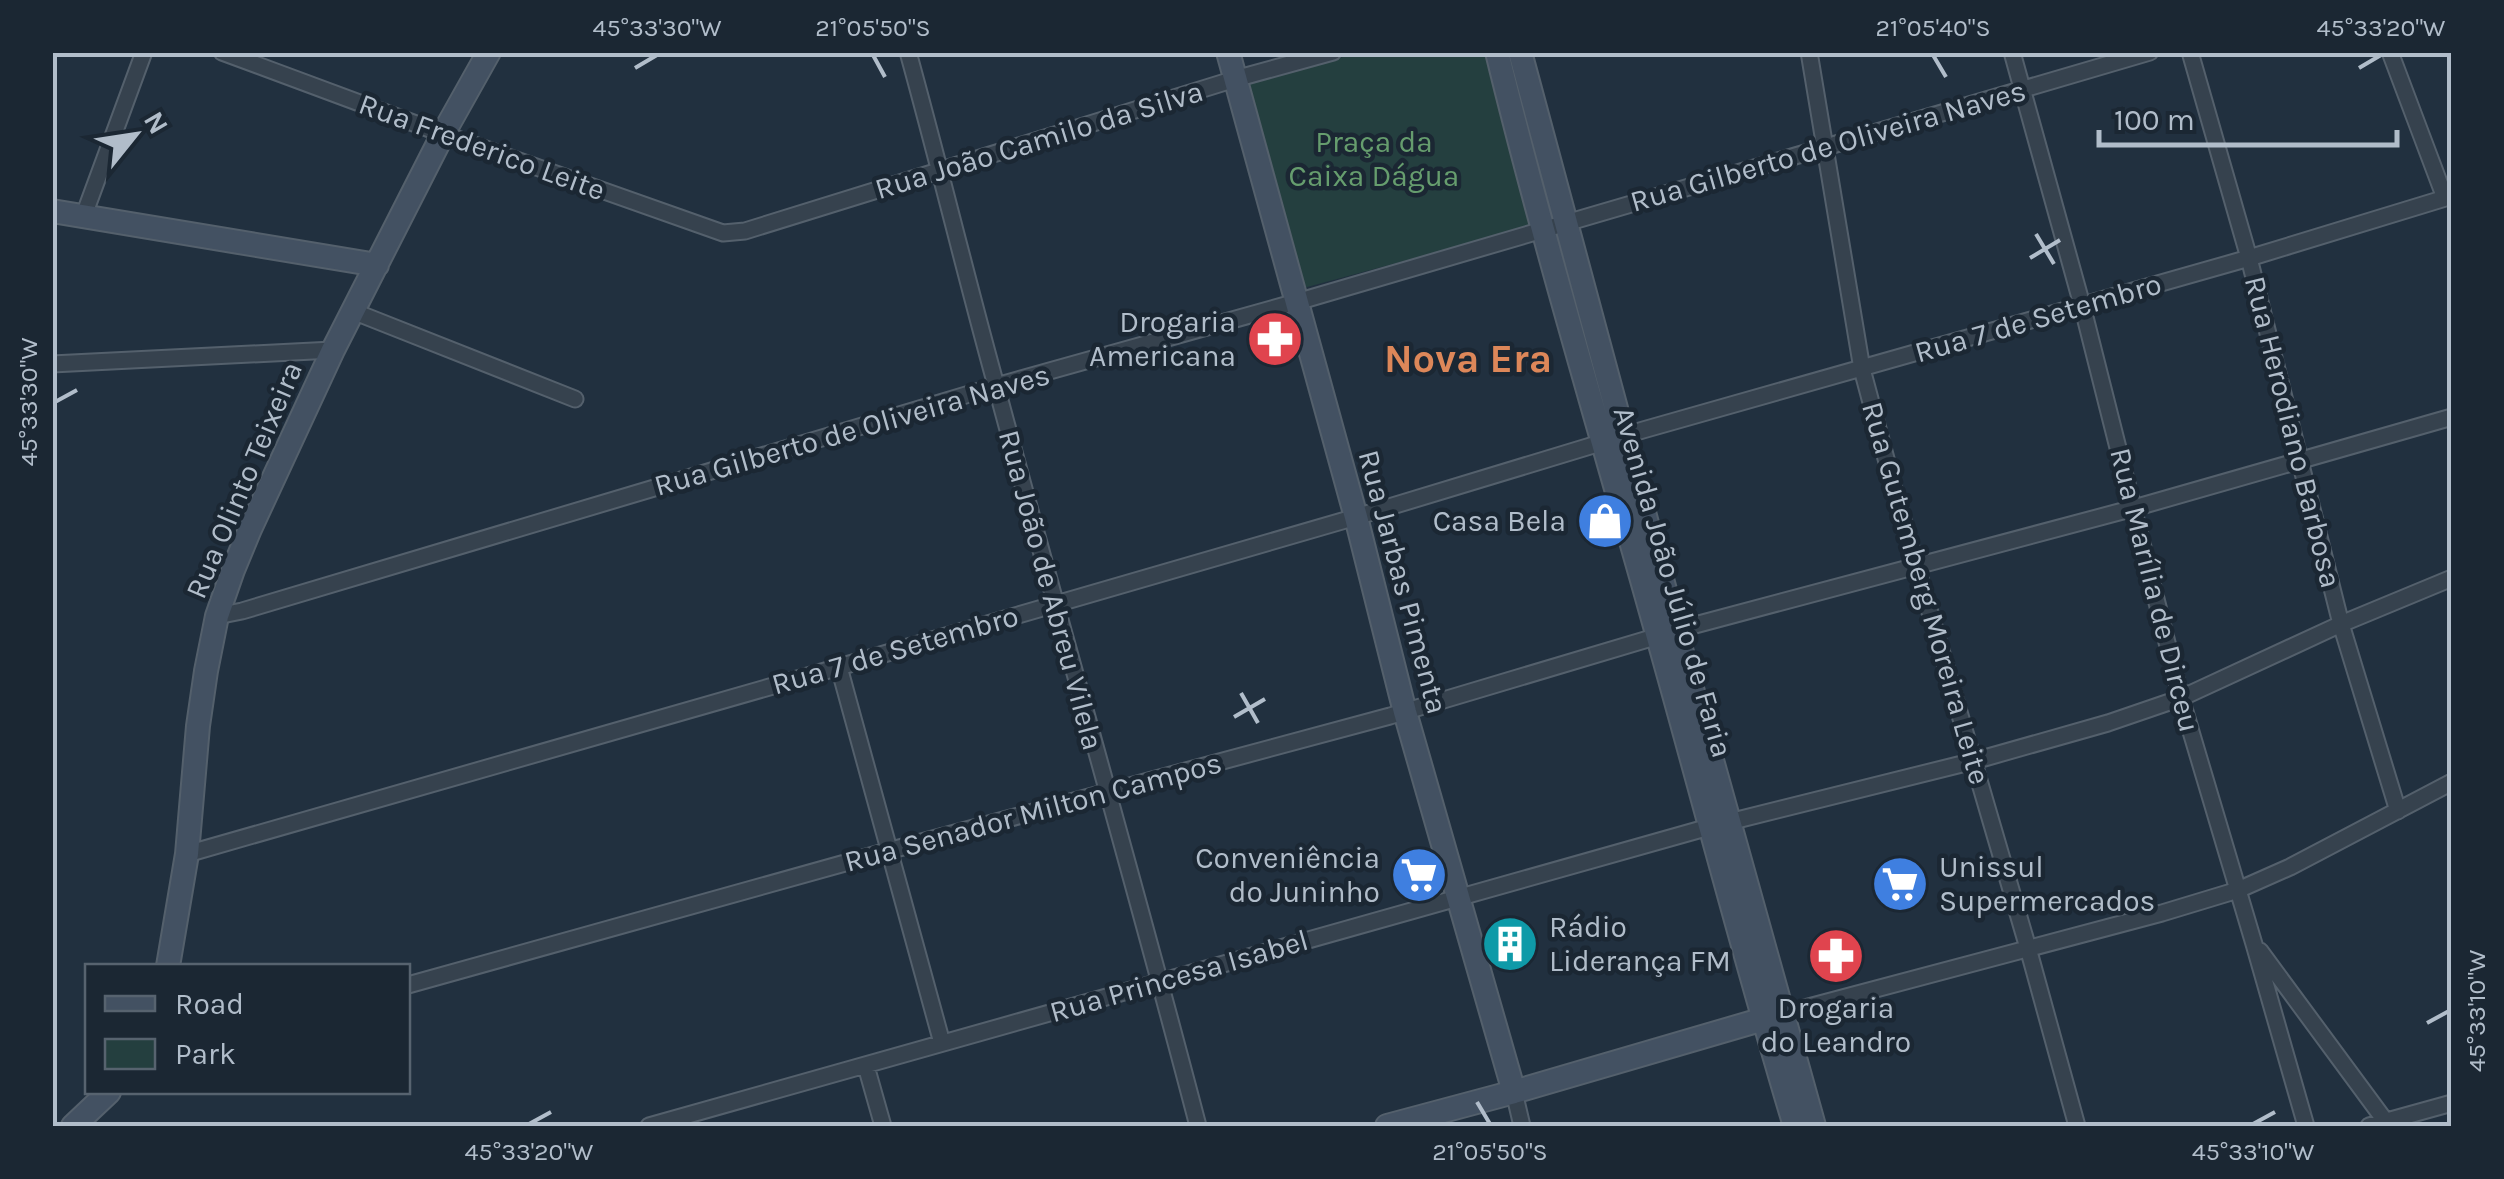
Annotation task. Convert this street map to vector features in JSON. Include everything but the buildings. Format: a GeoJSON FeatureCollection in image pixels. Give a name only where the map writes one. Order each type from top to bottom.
{"type":"FeatureCollection","features":[{"type":"Feature","properties":{"kind":"street"},"geometry":{"type":"LineString","coordinates":[[84,216],[144,52]]}},
{"type":"Feature","properties":{"kind":"street","name":"Rua Frederico Leite"},"geometry":{"type":"LineString","coordinates":[[222,52],[723,233],[745,231]]}},
{"type":"Feature","properties":{"kind":"street","name":"Rua Olinto Teixeira"},"geometry":{"type":"LineString","coordinates":[[168,964],[187,854],[198,726],[217,616],[250,529],[333,350],[442,134],[489,52]]}},
{"type":"Feature","properties":{"kind":"street","name":"Rua João de Abreu Vilela"},"geometry":{"type":"LineString","coordinates":[[908,52],[1198,1126]]}},
{"type":"Feature","properties":{"kind":"street","name":"Rua Jarbas Pimenta"},"geometry":{"type":"LineString","coordinates":[[1228,52],[1356,517],[1405,712],[1522,1126]]}},
{"type":"Feature","properties":{"kind":"street","name":"Rua João Camilo da Silva"},"geometry":{"type":"LineString","coordinates":[[745,231],[1333,52]]}},
{"type":"Feature","properties":{"kind":"street","name":"Avenida João Júlio de Faria"},"geometry":{"type":"LineString","coordinates":[[1498,52],[1554,226],[1719,825],[1749,888],[1795,1126]]}},
{"type":"Feature","properties":{"kind":"street","name":"Avenida João Júlio de Faria"},"geometry":{"type":"LineString","coordinates":[[1520,52],[1554,226]]}},
{"type":"Feature","properties":{"kind":"street","name":"Rua Gutemberg Moreira Leite"},"geometry":{"type":"LineString","coordinates":[[1809,52],[1862,368],[2077,1126]]}},
{"type":"Feature","properties":{"kind":"street","name":"Rua Marília de Dirceu"},"geometry":{"type":"LineString","coordinates":[[2012,52],[2082,305],[2180,698],[2306,1126]]}},
{"type":"Feature","properties":{"kind":"street","name":"Rua Gilberto de Oliveira Naves"},"geometry":{"type":"LineString","coordinates":[[217,616],[2150,52]]}},
{"type":"Feature","properties":{"kind":"street","name":"Rua Herodiano Barbosa"},"geometry":{"type":"LineString","coordinates":[[2190,52],[2249,258],[2340,624],[2398,812]]}},
{"type":"Feature","properties":{"kind":"street"},"geometry":{"type":"LineString","coordinates":[[2390,52],[2448,197]]}},
{"type":"Feature","properties":{"kind":"street","name":"Rua 7 de Setembro"},"geometry":{"type":"LineString","coordinates":[[187,854],[839,668],[2448,197]]}},
{"type":"Feature","properties":{"kind":"street"},"geometry":{"type":"LineString","coordinates":[[52,211],[376,265]]}},
{"type":"Feature","properties":{"kind":"street"},"geometry":{"type":"LineString","coordinates":[[354,312],[575,399]]}},
{"type":"Feature","properties":{"kind":"street"},"geometry":{"type":"LineString","coordinates":[[52,364],[333,350]]}},
{"type":"Feature","properties":{"kind":"street","name":"Rua Senador Milton Campos"},"geometry":{"type":"LineString","coordinates":[[410,983],[1405,712],[1667,634],[2452,417]]}},
{"type":"Feature","properties":{"kind":"street","name":"Rua Princesa Isabel"},"geometry":{"type":"LineString","coordinates":[[649,1126],[1719,825],[1974,761],[2121,719],[2180,698],[2340,624],[2452,578]]}},
{"type":"Feature","properties":{"kind":"street"},"geometry":{"type":"LineString","coordinates":[[839,668],[942,1043]]}},
{"type":"Feature","properties":{"kind":"street"},"geometry":{"type":"LineString","coordinates":[[1386,1126],[2238,890],[2452,782]]}},
{"type":"Feature","properties":{"kind":"street"},"geometry":{"type":"LineString","coordinates":[[2254,944],[2381,1125],[2452,1103]]}},
{"type":"Feature","properties":{"kind":"street","name":"Avenida João Júlio de Faria"},"geometry":{"type":"LineString","coordinates":[[1772,1016],[1814,1126]]}},
{"type":"Feature","properties":{"kind":"street"},"geometry":{"type":"LineString","coordinates":[[866,1066],[884,1126]]}},
{"type":"Feature","properties":{"kind":"street"},"geometry":{"type":"LineString","coordinates":[[74,1126],[108,1094]]}},
{"type":"Feature","properties":{"kind":"green space","name":"Praça da Caixa Dágua"},"geometry":{"type":"Polygon","coordinates":[[[1357,53],[1494,53],[1538,225],[1296,290],[1244,85],[1357,53]]]}},
{"type":"Feature","properties":{"kind":"place","name":"Drogaria Americana"},"geometry":{"type":"Point","coordinates":[1275,339]}},
{"type":"Feature","properties":{"kind":"place","name":"Casa Bela"},"geometry":{"type":"Point","coordinates":[1605,521]}},
{"type":"Feature","properties":{"kind":"place","name":"Conveniência do Juninho"},"geometry":{"type":"Point","coordinates":[1419,875]}},
{"type":"Feature","properties":{"kind":"place","name":"Unissul Supermercados"},"geometry":{"type":"Point","coordinates":[1900,884]}},
{"type":"Feature","properties":{"kind":"place","name":"Rádio Liderança FM"},"geometry":{"type":"Point","coordinates":[1510,944]}},
{"type":"Feature","properties":{"kind":"place","name":"Drogaria do Leandro"},"geometry":{"type":"Point","coordinates":[1836,956]}},
{"type":"Feature","properties":{"kind":"district","name":"Nova Era"},"geometry":{"type":"Point","coordinates":[1468,358]}}]}
